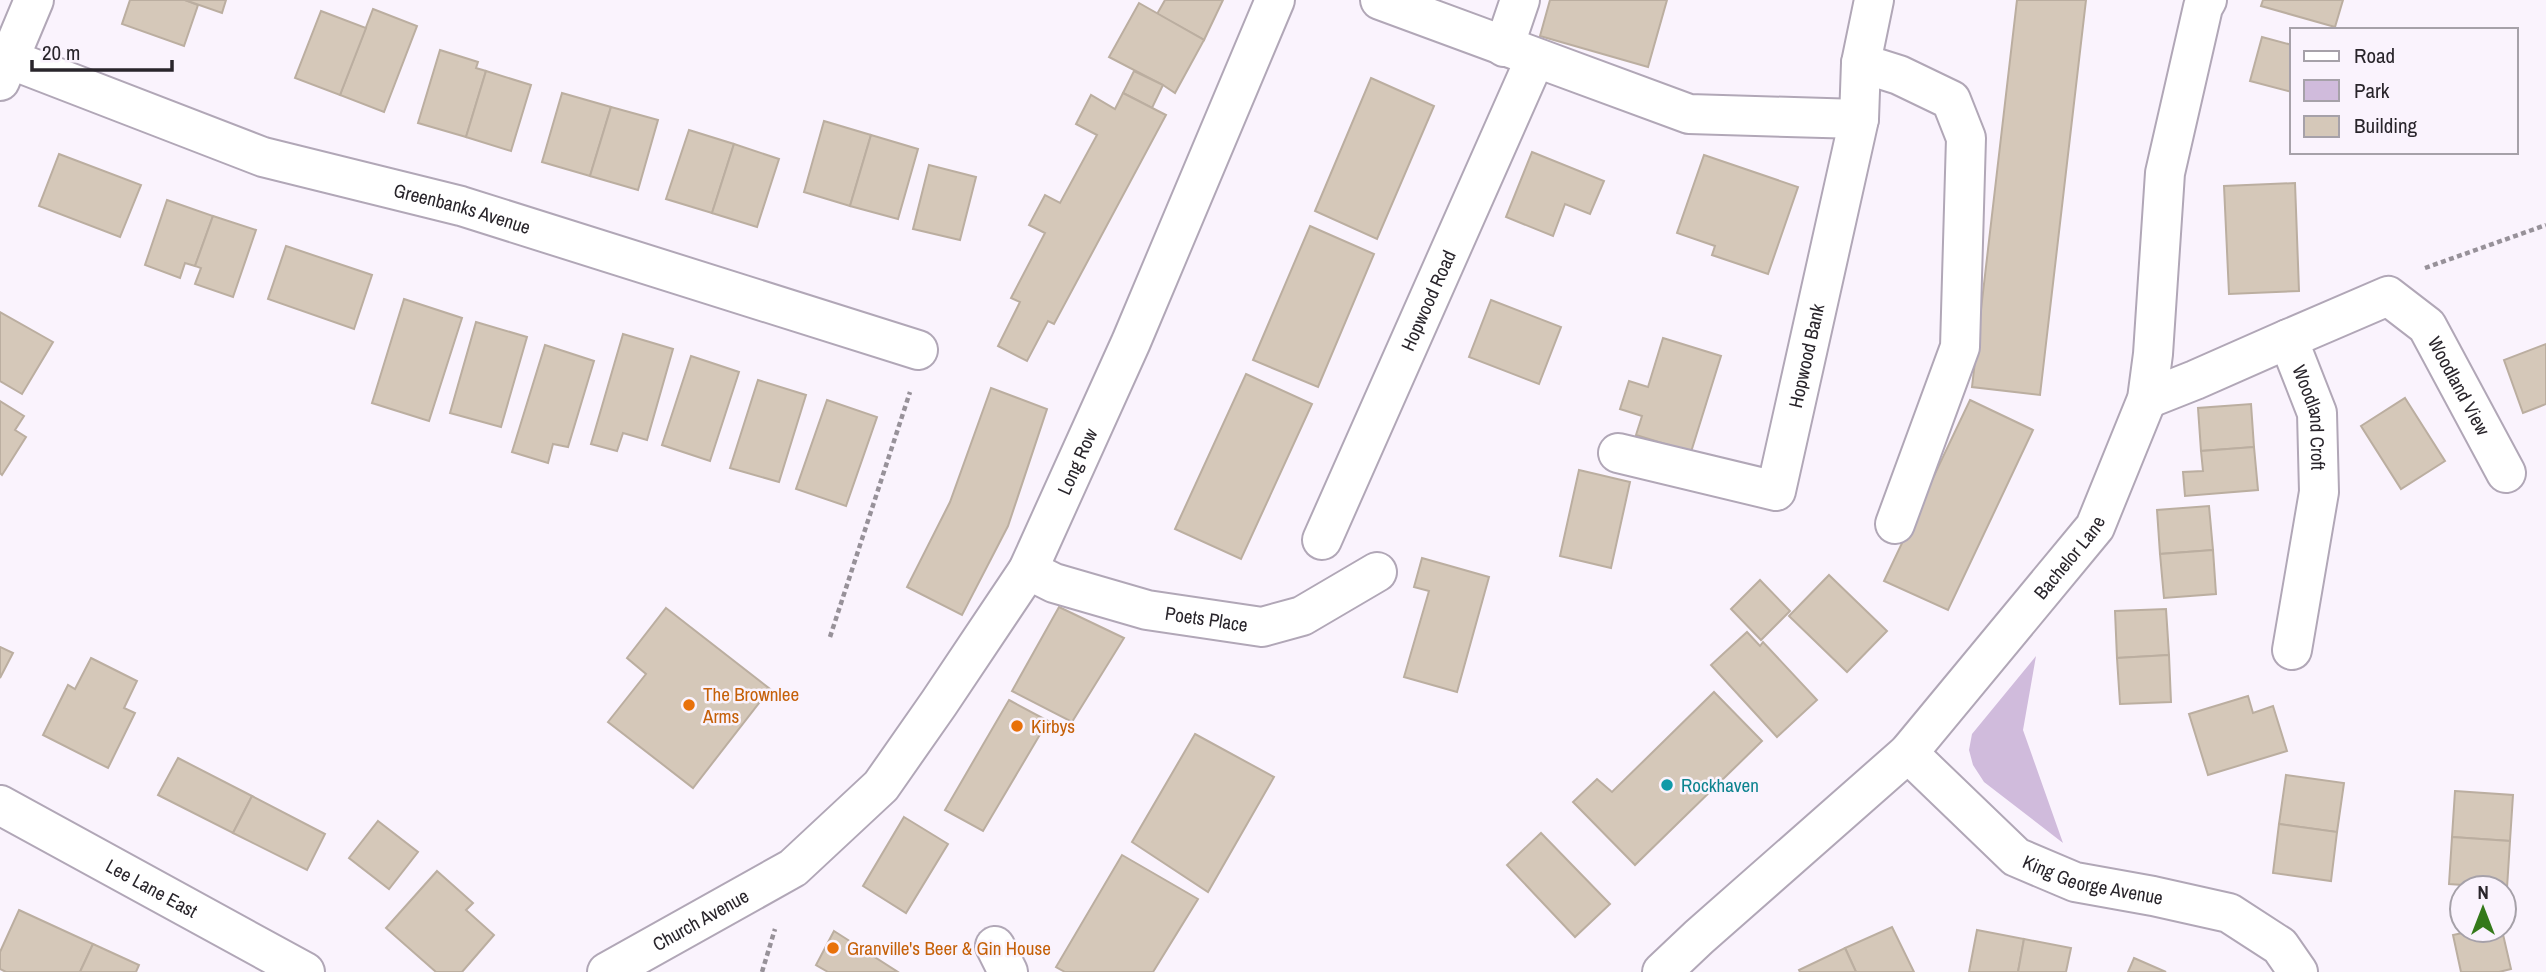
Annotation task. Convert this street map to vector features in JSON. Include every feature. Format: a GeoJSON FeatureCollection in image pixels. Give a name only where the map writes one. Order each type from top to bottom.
{"type":"FeatureCollection","features":[{"type":"Feature","properties":{"kind":"street"},"geometry":{"type":"LineString","coordinates":[[5,70],[34,0]]}},
{"type":"Feature","properties":{"kind":"street","name":"Long Row"},"geometry":{"type":"LineString","coordinates":[[793,868],[881,786],[1028,570],[1131,342],[1275,0]]}},
{"type":"Feature","properties":{"kind":"street"},"geometry":{"type":"LineString","coordinates":[[1380,0],[1689,114],[1859,120]]}},
{"type":"Feature","properties":{"kind":"street","name":"Hopwood Road"},"geometry":{"type":"LineString","coordinates":[[1322,540],[1520,53],[1520,0]]}},
{"type":"Feature","properties":{"kind":"street","name":"Hopwood Bank"},"geometry":{"type":"LineString","coordinates":[[1618,453],[1776,491],[1859,120],[1861,63],[1874,0]]}},
{"type":"Feature","properties":{"kind":"street","name":"Bachelor Lane"},"geometry":{"type":"LineString","coordinates":[[1662,972],[1908,753],[2095,527],[2147,399],[2153,354],[2165,173],[2203,7],[2207,0]]}},
{"type":"Feature","properties":{"kind":"street"},"geometry":{"type":"LineString","coordinates":[[1861,63],[1899,75],[1951,100],[1966,138],[1960,347],[1895,524]]}},
{"type":"Feature","properties":{"kind":"street","name":"Greenbanks Avenue"},"geometry":{"type":"LineString","coordinates":[[5,70],[263,158],[461,205],[918,350]]}},
{"type":"Feature","properties":{"kind":"street","name":"Woodland View"},"geometry":{"type":"LineString","coordinates":[[2288,339],[2388,296],[2427,326],[2506,473]]}},
{"type":"Feature","properties":{"kind":"street","name":"Woodland Croft"},"geometry":{"type":"LineString","coordinates":[[2147,399],[2288,339],[2317,412],[2319,492],[2292,650]]}},
{"type":"Feature","properties":{"kind":"street","name":"Poets Place"},"geometry":{"type":"LineString","coordinates":[[1028,570],[1054,583],[1147,610],[1262,626],[1302,617],[1377,572]]}},
{"type":"Feature","properties":{"kind":"street","name":"King George Avenue"},"geometry":{"type":"LineString","coordinates":[[1908,753],[2015,857],[2075,882],[2229,913],[2280,946],[2298,972]]}},
{"type":"Feature","properties":{"kind":"street","name":"Lee Lane East"},"geometry":{"type":"LineString","coordinates":[[0,805],[305,972]]}},
{"type":"Feature","properties":{"kind":"street","name":"Church Avenue"},"geometry":{"type":"LineString","coordinates":[[607,972],[793,868]]}},
{"type":"Feature","properties":{"kind":"path"},"geometry":{"type":"LineString","coordinates":[[830,637],[910,392]]}},
{"type":"Feature","properties":{"kind":"green space"},"geometry":{"type":"Polygon","coordinates":[[[2036,656],[2023,730],[2063,843],[1984,782],[1973,765],[1969,750],[1972,734],[2036,656]]]}},
{"type":"Feature","properties":{"kind":"building"},"geometry":{"type":"Polygon","coordinates":[[[130,0],[185,0],[198,5],[184,46],[122,24],[130,0]]]}},
{"type":"Feature","properties":{"kind":"building"},"geometry":{"type":"Polygon","coordinates":[[[185,0],[226,0],[222,13],[185,0]]]}},
{"type":"Feature","properties":{"kind":"building"},"geometry":{"type":"Polygon","coordinates":[[[1165,0],[1223,0],[1204,40],[1157,14],[1165,0]]]}},
{"type":"Feature","properties":{"kind":"building"},"geometry":{"type":"Polygon","coordinates":[[[1550,0],[1667,0],[1648,67],[1540,36],[1550,0]]]}},
{"type":"Feature","properties":{"kind":"building"},"geometry":{"type":"Polygon","coordinates":[[[2017,0],[2086,0],[2040,395],[1972,387],[2017,0]]]}},
{"type":"Feature","properties":{"kind":"building"},"geometry":{"type":"Polygon","coordinates":[[[2263,0],[2343,0],[2335,27],[2261,6],[2263,0]]]}},
{"type":"Feature","properties":{"kind":"building"},"geometry":{"type":"Polygon","coordinates":[[[1139,3],[1204,40],[1175,93],[1109,57],[1139,3]]]}},
{"type":"Feature","properties":{"kind":"building"},"geometry":{"type":"Polygon","coordinates":[[[373,9],[417,26],[384,112],[340,95],[373,9]]]}},
{"type":"Feature","properties":{"kind":"building"},"geometry":{"type":"Polygon","coordinates":[[[321,11],[366,28],[340,95],[295,78],[321,11]]]}},
{"type":"Feature","properties":{"kind":"building"},"geometry":{"type":"Polygon","coordinates":[[[2262,37],[2290,44],[2290,91],[2250,81],[2262,37]]]}},
{"type":"Feature","properties":{"kind":"building"},"geometry":{"type":"Polygon","coordinates":[[[440,50],[478,62],[476,68],[486,71],[466,137],[418,123],[440,50]]]}},
{"type":"Feature","properties":{"kind":"building"},"geometry":{"type":"Polygon","coordinates":[[[486,71],[531,85],[511,151],[466,137],[486,71]]]}},
{"type":"Feature","properties":{"kind":"building"},"geometry":{"type":"Polygon","coordinates":[[[1134,71],[1163,85],[1152,108],[1123,93],[1134,71]]]}},
{"type":"Feature","properties":{"kind":"building"},"geometry":{"type":"Polygon","coordinates":[[[1371,78],[1434,106],[1377,239],[1315,211],[1371,78]]]}},
{"type":"Feature","properties":{"kind":"building"},"geometry":{"type":"Polygon","coordinates":[[[562,93],[611,107],[590,176],[542,162],[562,93]]]}},
{"type":"Feature","properties":{"kind":"building"},"geometry":{"type":"Polygon","coordinates":[[[1123,93],[1166,115],[1054,324],[1048,321],[1027,361],[998,346],[1020,302],[1011,298],[1045,233],[1029,225],[1045,195],[1060,203],[1097,135],[1076,124],[1091,95],[1115,109],[1123,93]]]}},
{"type":"Feature","properties":{"kind":"building"},"geometry":{"type":"Polygon","coordinates":[[[611,107],[658,120],[638,190],[590,176],[611,107]]]}},
{"type":"Feature","properties":{"kind":"building"},"geometry":{"type":"Polygon","coordinates":[[[824,121],[871,135],[850,206],[804,192],[824,121]]]}},
{"type":"Feature","properties":{"kind":"building"},"geometry":{"type":"Polygon","coordinates":[[[689,130],[734,144],[712,213],[666,199],[689,130]]]}},
{"type":"Feature","properties":{"kind":"building"},"geometry":{"type":"Polygon","coordinates":[[[871,135],[918,149],[898,219],[850,206],[871,135]]]}},
{"type":"Feature","properties":{"kind":"building"},"geometry":{"type":"Polygon","coordinates":[[[734,144],[779,159],[757,227],[712,213],[734,144]]]}},
{"type":"Feature","properties":{"kind":"building"},"geometry":{"type":"Polygon","coordinates":[[[1532,152],[1604,181],[1590,214],[1565,204],[1553,236],[1506,217],[1532,152]]]}},
{"type":"Feature","properties":{"kind":"building"},"geometry":{"type":"Polygon","coordinates":[[[59,154],[141,185],[120,237],[39,206],[59,154]]]}},
{"type":"Feature","properties":{"kind":"building"},"geometry":{"type":"Polygon","coordinates":[[[1704,155],[1798,187],[1768,274],[1712,255],[1715,246],[1677,233],[1704,155]]]}},
{"type":"Feature","properties":{"kind":"building"},"geometry":{"type":"Polygon","coordinates":[[[929,165],[976,177],[960,240],[913,229],[929,165]]]}},
{"type":"Feature","properties":{"kind":"building"},"geometry":{"type":"Polygon","coordinates":[[[2295,183],[2299,291],[2229,294],[2224,186],[2295,183]]]}},
{"type":"Feature","properties":{"kind":"building"},"geometry":{"type":"Polygon","coordinates":[[[167,200],[213,216],[195,266],[185,263],[180,278],[145,265],[167,200]]]}},
{"type":"Feature","properties":{"kind":"building"},"geometry":{"type":"Polygon","coordinates":[[[213,216],[256,230],[233,297],[195,284],[201,268],[195,266],[213,216]]]}},
{"type":"Feature","properties":{"kind":"building"},"geometry":{"type":"Polygon","coordinates":[[[1310,226],[1374,254],[1318,387],[1253,360],[1310,226]]]}},
{"type":"Feature","properties":{"kind":"building"},"geometry":{"type":"Polygon","coordinates":[[[286,246],[372,275],[354,329],[268,299],[286,246]]]}},
{"type":"Feature","properties":{"kind":"building"},"geometry":{"type":"Polygon","coordinates":[[[404,299],[462,318],[429,421],[372,403],[404,299]]]}},
{"type":"Feature","properties":{"kind":"building"},"geometry":{"type":"Polygon","coordinates":[[[1491,300],[1561,327],[1539,384],[1469,357],[1491,300]]]}},
{"type":"Feature","properties":{"kind":"building"},"geometry":{"type":"Polygon","coordinates":[[[0,312],[53,342],[22,394],[0,381],[0,312]]]}},
{"type":"Feature","properties":{"kind":"building"},"geometry":{"type":"Polygon","coordinates":[[[476,322],[527,337],[501,427],[450,413],[476,322]]]}},
{"type":"Feature","properties":{"kind":"building"},"geometry":{"type":"Polygon","coordinates":[[[623,334],[673,349],[647,440],[623,433],[617,451],[591,444],[623,334]]]}},
{"type":"Feature","properties":{"kind":"building"},"geometry":{"type":"Polygon","coordinates":[[[1663,338],[1721,356],[1691,452],[1636,435],[1642,416],[1620,409],[1629,381],[1648,387],[1663,338]]]}},
{"type":"Feature","properties":{"kind":"building"},"geometry":{"type":"Polygon","coordinates":[[[2546,344],[2546,404],[2523,413],[2504,360],[2546,344]]]}},
{"type":"Feature","properties":{"kind":"building"},"geometry":{"type":"Polygon","coordinates":[[[545,345],[594,361],[568,447],[553,444],[548,463],[512,452],[545,345]]]}},
{"type":"Feature","properties":{"kind":"building"},"geometry":{"type":"Polygon","coordinates":[[[691,356],[739,372],[710,461],[662,445],[691,356]]]}},
{"type":"Feature","properties":{"kind":"building"},"geometry":{"type":"Polygon","coordinates":[[[1246,374],[1312,404],[1241,559],[1175,529],[1246,374]]]}},
{"type":"Feature","properties":{"kind":"building"},"geometry":{"type":"Polygon","coordinates":[[[758,380],[806,395],[779,482],[730,468],[758,380]]]}},
{"type":"Feature","properties":{"kind":"building"},"geometry":{"type":"Polygon","coordinates":[[[991,388],[1047,409],[1008,526],[962,615],[907,587],[950,502],[991,388]]]}},
{"type":"Feature","properties":{"kind":"building"},"geometry":{"type":"Polygon","coordinates":[[[2405,398],[2445,461],[2401,489],[2361,426],[2405,398]]]}},
{"type":"Feature","properties":{"kind":"building"},"geometry":{"type":"Polygon","coordinates":[[[827,400],[877,417],[846,506],[796,489],[827,400]]]}},
{"type":"Feature","properties":{"kind":"building"},"geometry":{"type":"Polygon","coordinates":[[[1970,400],[2033,430],[1948,610],[1884,581],[1970,400]]]}},
{"type":"Feature","properties":{"kind":"building"},"geometry":{"type":"Polygon","coordinates":[[[0,401],[24,416],[15,430],[26,437],[2,475],[0,473],[0,401]]]}},
{"type":"Feature","properties":{"kind":"building"},"geometry":{"type":"Polygon","coordinates":[[[2251,404],[2254,447],[2201,451],[2198,408],[2251,404]]]}},
{"type":"Feature","properties":{"kind":"building"},"geometry":{"type":"Polygon","coordinates":[[[2254,447],[2258,490],[2185,496],[2183,472],[2203,471],[2201,451],[2254,447]]]}},
{"type":"Feature","properties":{"kind":"building"},"geometry":{"type":"Polygon","coordinates":[[[1579,470],[1630,482],[1611,568],[1560,556],[1579,470]]]}},
{"type":"Feature","properties":{"kind":"building"},"geometry":{"type":"Polygon","coordinates":[[[2209,506],[2213,550],[2160,554],[2157,510],[2209,506]]]}},
{"type":"Feature","properties":{"kind":"building"},"geometry":{"type":"Polygon","coordinates":[[[2213,550],[2216,594],[2164,598],[2160,554],[2213,550]]]}},
{"type":"Feature","properties":{"kind":"building"},"geometry":{"type":"Polygon","coordinates":[[[1422,558],[1489,577],[1457,692],[1404,677],[1429,591],[1414,587],[1422,558]]]}},
{"type":"Feature","properties":{"kind":"building"},"geometry":{"type":"Polygon","coordinates":[[[1829,575],[1887,631],[1847,672],[1789,616],[1829,575]]]}},
{"type":"Feature","properties":{"kind":"building"},"geometry":{"type":"Polygon","coordinates":[[[1760,580],[1790,611],[1761,640],[1731,609],[1760,580]]]}},
{"type":"Feature","properties":{"kind":"building"},"geometry":{"type":"Polygon","coordinates":[[[1059,607],[1124,638],[1072,722],[1012,691],[1059,607]]]}},
{"type":"Feature","properties":{"kind":"building","name":"The Brownlee Arms"},"geometry":{"type":"Polygon","coordinates":[[[666,608],[770,689],[693,788],[608,722],[646,674],[627,658],[666,608]]]}},
{"type":"Feature","properties":{"kind":"building"},"geometry":{"type":"Polygon","coordinates":[[[2166,609],[2169,655],[2117,658],[2115,611],[2166,609]]]}},
{"type":"Feature","properties":{"kind":"building"},"geometry":{"type":"Polygon","coordinates":[[[1747,632],[1760,646],[1763,642],[1817,700],[1777,737],[1711,665],[1747,632]]]}},
{"type":"Feature","properties":{"kind":"building"},"geometry":{"type":"Polygon","coordinates":[[[0,647],[13,653],[0,678],[0,647]]]}},
{"type":"Feature","properties":{"kind":"building"},"geometry":{"type":"Polygon","coordinates":[[[2169,655],[2171,702],[2120,704],[2117,658],[2169,655]]]}},
{"type":"Feature","properties":{"kind":"building"},"geometry":{"type":"Polygon","coordinates":[[[91,658],[137,681],[124,708],[135,713],[108,768],[43,735],[68,685],[75,689],[91,658]]]}},
{"type":"Feature","properties":{"kind":"building","name":"Rockhaven"},"geometry":{"type":"Polygon","coordinates":[[[1714,692],[1762,741],[1635,865],[1573,802],[1597,779],[1612,792],[1714,692]]]}},
{"type":"Feature","properties":{"kind":"building"},"geometry":{"type":"Polygon","coordinates":[[[2248,696],[2253,713],[2273,706],[2287,751],[2208,775],[2189,714],[2248,696]]]}},
{"type":"Feature","properties":{"kind":"building"},"geometry":{"type":"Polygon","coordinates":[[[1009,700],[1048,721],[983,831],[945,810],[1009,700]]]}},
{"type":"Feature","properties":{"kind":"building"},"geometry":{"type":"Polygon","coordinates":[[[1195,734],[1274,777],[1208,892],[1132,842],[1195,734]]]}},
{"type":"Feature","properties":{"kind":"building"},"geometry":{"type":"Polygon","coordinates":[[[178,758],[252,796],[233,833],[158,795],[178,758]]]}},
{"type":"Feature","properties":{"kind":"building"},"geometry":{"type":"Polygon","coordinates":[[[2286,775],[2344,783],[2337,832],[2279,824],[2286,775]]]}},
{"type":"Feature","properties":{"kind":"building"},"geometry":{"type":"Polygon","coordinates":[[[2455,791],[2513,795],[2510,841],[2452,837],[2455,791]]]}},
{"type":"Feature","properties":{"kind":"building"},"geometry":{"type":"Polygon","coordinates":[[[252,796],[325,834],[307,870],[233,833],[252,796]]]}},
{"type":"Feature","properties":{"kind":"building"},"geometry":{"type":"Polygon","coordinates":[[[904,817],[948,844],[906,913],[863,886],[904,817]]]}},
{"type":"Feature","properties":{"kind":"building"},"geometry":{"type":"Polygon","coordinates":[[[378,821],[418,852],[389,889],[349,858],[378,821]]]}},
{"type":"Feature","properties":{"kind":"building"},"geometry":{"type":"Polygon","coordinates":[[[2279,824],[2337,832],[2331,881],[2273,873],[2279,824]]]}},
{"type":"Feature","properties":{"kind":"building"},"geometry":{"type":"Polygon","coordinates":[[[1541,833],[1610,904],[1575,937],[1507,865],[1541,833]]]}},
{"type":"Feature","properties":{"kind":"building"},"geometry":{"type":"Polygon","coordinates":[[[2452,837],[2510,841],[2508,874],[2450,874],[2452,837]]]}},
{"type":"Feature","properties":{"kind":"building"},"geometry":{"type":"Polygon","coordinates":[[[1122,855],[1198,899],[1153,972],[1065,972],[1056,967],[1122,855]]]}},
{"type":"Feature","properties":{"kind":"building"},"geometry":{"type":"Polygon","coordinates":[[[437,871],[473,903],[466,910],[494,935],[462,972],[436,972],[386,928],[437,871]]]}},
{"type":"Feature","properties":{"kind":"building"},"geometry":{"type":"Polygon","coordinates":[[[19,910],[93,944],[80,972],[6,972],[0,969],[0,952],[19,910]]]}},
{"type":"Feature","properties":{"kind":"building"},"geometry":{"type":"Polygon","coordinates":[[[1892,927],[1914,972],[1856,972],[1845,948],[1892,927]]]}},
{"type":"Feature","properties":{"kind":"building"},"geometry":{"type":"Polygon","coordinates":[[[1977,930],[2024,939],[2018,972],[1969,972],[1977,930]]]}},
{"type":"Feature","properties":{"kind":"building"},"geometry":{"type":"Polygon","coordinates":[[[834,931],[898,972],[828,972],[816,965],[834,931]]]}},
{"type":"Feature","properties":{"kind":"building"},"geometry":{"type":"Polygon","coordinates":[[[2024,939],[2071,948],[2066,972],[2018,972],[2024,939]]]}},
{"type":"Feature","properties":{"kind":"building"},"geometry":{"type":"Polygon","coordinates":[[[93,944],[139,965],[136,972],[80,972],[93,944]]]}},
{"type":"Feature","properties":{"kind":"building"},"geometry":{"type":"Polygon","coordinates":[[[2455,944],[2505,944],[2511,969],[2499,972],[2461,972],[2455,944]]]}},
{"type":"Feature","properties":{"kind":"building"},"geometry":{"type":"Polygon","coordinates":[[[1845,948],[1856,972],[1800,972],[1799,970],[1845,948]]]}},
{"type":"Feature","properties":{"kind":"building"},"geometry":{"type":"Polygon","coordinates":[[[2134,958],[2166,972],[2128,972],[2134,958]]]}},
{"type":"Feature","properties":{"kind":"place","name":"The Brownlee Arms"},"geometry":{"type":"Point","coordinates":[689,705]}},
{"type":"Feature","properties":{"kind":"place","name":"Kirbys"},"geometry":{"type":"Point","coordinates":[1017,726]}},
{"type":"Feature","properties":{"kind":"place","name":"Rockhaven"},"geometry":{"type":"Point","coordinates":[1667,785]}},
{"type":"Feature","properties":{"kind":"place","name":"Granville's Beer & Gin House"},"geometry":{"type":"Point","coordinates":[833,948]}}]}
